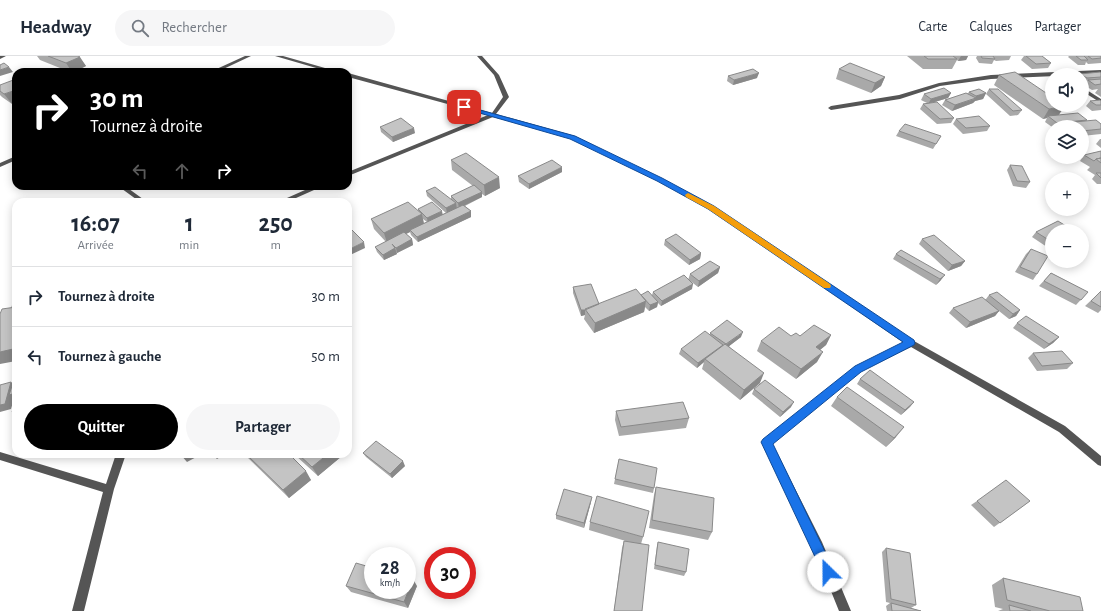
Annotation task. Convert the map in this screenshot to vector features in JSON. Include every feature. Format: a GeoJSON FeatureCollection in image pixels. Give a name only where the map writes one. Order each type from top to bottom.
{"type":"FeatureCollection","features":[{"type":"Feature","properties":{"kind":"street"},"geometry":{"type":"LineString","coordinates":[[0,58],[4,56]]}},
{"type":"Feature","properties":{"kind":"street"},"geometry":{"type":"LineString","coordinates":[[222,68],[249,56]]}},
{"type":"Feature","properties":{"kind":"street"},"geometry":{"type":"LineString","coordinates":[[277,56],[321,68]]}},
{"type":"Feature","properties":{"kind":"street"},"geometry":{"type":"LineString","coordinates":[[352,172],[493,115],[506,97],[496,75],[478,56]]}},
{"type":"Feature","properties":{"kind":"street"},"geometry":{"type":"LineString","coordinates":[[1089,73],[1101,72]]}},
{"type":"Feature","properties":{"kind":"street"},"geometry":{"type":"LineString","coordinates":[[831,108],[900,97],[939,85],[969,80],[991,77],[1045,75]]}},
{"type":"Feature","properties":{"kind":"street"},"geometry":{"type":"LineString","coordinates":[[352,76],[573,138],[660,180],[711,207],[911,343],[1062,429],[1101,462]]}},
{"type":"Feature","properties":{"kind":"street"},"geometry":{"type":"LineString","coordinates":[[1089,93],[1101,101]]}},
{"type":"Feature","properties":{"kind":"street"},"geometry":{"type":"LineString","coordinates":[[0,165],[12,160]]}},
{"type":"Feature","properties":{"kind":"street"},"geometry":{"type":"LineString","coordinates":[[126,190],[138,198]]}},
{"type":"Feature","properties":{"kind":"street"},"geometry":{"type":"LineString","coordinates":[[290,198],[310,190]]}},
{"type":"Feature","properties":{"kind":"street"},"geometry":{"type":"LineString","coordinates":[[845,611],[818,546],[767,442],[858,369],[911,343]]}},
{"type":"Feature","properties":{"kind":"street"},"geometry":{"type":"LineString","coordinates":[[0,456],[109,489]]}},
{"type":"Feature","properties":{"kind":"street"},"geometry":{"type":"LineString","coordinates":[[78,611],[109,489],[121,458]]}},
{"type":"Feature","properties":{"kind":"building"},"geometry":{"type":"Polygon","coordinates":[[[48,56],[78,56],[80,57],[66,63],[48,56]]]}},
{"type":"Feature","properties":{"kind":"building"},"geometry":{"type":"Polygon","coordinates":[[[924,56],[953,56],[957,59],[928,59],[924,56]]]}},
{"type":"Feature","properties":{"kind":"building"},"geometry":{"type":"Polygon","coordinates":[[[981,56],[993,56],[995,59],[982,58],[981,56]]]}},
{"type":"Feature","properties":{"kind":"building"},"geometry":{"type":"Polygon","coordinates":[[[1026,56],[1042,56],[1051,63],[1036,64],[1026,56]]]}},
{"type":"Feature","properties":{"kind":"building"},"geometry":{"type":"Polygon","coordinates":[[[1076,56],[1084,56],[1088,60],[1081,60],[1076,56]]]}},
{"type":"Feature","properties":{"kind":"building"},"geometry":{"type":"Polygon","coordinates":[[[1088,56],[1101,56],[1101,58],[1092,59],[1088,56]]]}},
{"type":"Feature","properties":{"kind":"building"},"geometry":{"type":"Polygon","coordinates":[[[4,63],[9,67],[0,70],[0,65],[4,63]]]}},
{"type":"Feature","properties":{"kind":"building"},"geometry":{"type":"Polygon","coordinates":[[[850,63],[885,77],[875,83],[839,69],[850,63]]]}},
{"type":"Feature","properties":{"kind":"building"},"geometry":{"type":"Polygon","coordinates":[[[753,69],[759,73],[734,80],[728,76],[753,69]]]}},
{"type":"Feature","properties":{"kind":"building"},"geometry":{"type":"Polygon","coordinates":[[[1015,72],[1045,92],[1045,106],[999,75],[1015,72]]]}},
{"type":"Feature","properties":{"kind":"building"},"geometry":{"type":"Polygon","coordinates":[[[1100,72],[1101,77],[1089,78],[1089,73],[1100,72]]]}},
{"type":"Feature","properties":{"kind":"building"},"geometry":{"type":"Polygon","coordinates":[[[1101,79],[1101,84],[1095,85],[1089,80],[1101,79]]]}},
{"type":"Feature","properties":{"kind":"building"},"geometry":{"type":"Polygon","coordinates":[[[12,80],[12,91],[4,94],[0,91],[0,85],[12,80]]]}},
{"type":"Feature","properties":{"kind":"building"},"geometry":{"type":"Polygon","coordinates":[[[944,88],[951,93],[931,99],[924,94],[944,88]]]}},
{"type":"Feature","properties":{"kind":"building"},"geometry":{"type":"Polygon","coordinates":[[[979,89],[986,93],[976,96],[969,92],[979,89]]]}},
{"type":"Feature","properties":{"kind":"building"},"geometry":{"type":"Polygon","coordinates":[[[989,89],[998,89],[1022,110],[1013,111],[989,89]]]}},
{"type":"Feature","properties":{"kind":"building"},"geometry":{"type":"Polygon","coordinates":[[[966,93],[976,98],[955,105],[945,100],[966,93]]]}},
{"type":"Feature","properties":{"kind":"building"},"geometry":{"type":"Polygon","coordinates":[[[1100,100],[1101,105],[1096,105],[1090,101],[1100,100]]]}},
{"type":"Feature","properties":{"kind":"building"},"geometry":{"type":"Polygon","coordinates":[[[937,102],[954,118],[940,119],[923,104],[937,102]]]}},
{"type":"Feature","properties":{"kind":"building"},"geometry":{"type":"Polygon","coordinates":[[[1078,113],[1087,120],[1053,120],[1048,116],[1078,113]]]}},
{"type":"Feature","properties":{"kind":"building"},"geometry":{"type":"Polygon","coordinates":[[[979,116],[990,126],[966,128],[956,119],[979,116]]]}},
{"type":"Feature","properties":{"kind":"building"},"geometry":{"type":"Polygon","coordinates":[[[401,118],[414,128],[392,137],[380,127],[401,118]]]}},
{"type":"Feature","properties":{"kind":"building"},"geometry":{"type":"Polygon","coordinates":[[[1096,120],[1101,124],[1101,129],[1089,130],[1089,121],[1096,120]]]}},
{"type":"Feature","properties":{"kind":"building"},"geometry":{"type":"Polygon","coordinates":[[[905,124],[941,136],[936,144],[899,131],[905,124]]]}},
{"type":"Feature","properties":{"kind":"building"},"geometry":{"type":"Polygon","coordinates":[[[1101,151],[1101,158],[1094,161],[1089,158],[1089,154],[1101,151]]]}},
{"type":"Feature","properties":{"kind":"building"},"geometry":{"type":"Polygon","coordinates":[[[466,153],[499,177],[484,185],[451,160],[466,153]]]}},
{"type":"Feature","properties":{"kind":"building"},"geometry":{"type":"Polygon","coordinates":[[[1101,158],[1101,163],[1096,159],[1101,158]]]}},
{"type":"Feature","properties":{"kind":"building"},"geometry":{"type":"Polygon","coordinates":[[[552,160],[562,167],[529,184],[518,176],[552,160]]]}},
{"type":"Feature","properties":{"kind":"building"},"geometry":{"type":"Polygon","coordinates":[[[1010,165],[1022,166],[1030,182],[1017,181],[1010,165]]]}},
{"type":"Feature","properties":{"kind":"building"},"geometry":{"type":"Polygon","coordinates":[[[1096,173],[1101,173],[1101,178],[1096,173]]]}},
{"type":"Feature","properties":{"kind":"building"},"geometry":{"type":"Polygon","coordinates":[[[474,185],[482,192],[458,203],[451,196],[474,185]]]}},
{"type":"Feature","properties":{"kind":"building"},"geometry":{"type":"Polygon","coordinates":[[[435,187],[456,203],[446,208],[426,191],[435,187]]]}},
{"type":"Feature","properties":{"kind":"building"},"geometry":{"type":"Polygon","coordinates":[[[408,202],[422,214],[384,233],[371,219],[408,202]]]}},
{"type":"Feature","properties":{"kind":"building"},"geometry":{"type":"Polygon","coordinates":[[[432,202],[442,211],[427,218],[418,209],[432,202]]]}},
{"type":"Feature","properties":{"kind":"building"},"geometry":{"type":"Polygon","coordinates":[[[463,205],[471,211],[417,237],[410,230],[463,205]]]}},
{"type":"Feature","properties":{"kind":"building"},"geometry":{"type":"Polygon","coordinates":[[[1058,221],[1063,224],[1052,224],[1058,221]]]}},
{"type":"Feature","properties":{"kind":"building"},"geometry":{"type":"Polygon","coordinates":[[[1045,228],[1045,238],[1036,232],[1045,228]]]}},
{"type":"Feature","properties":{"kind":"building"},"geometry":{"type":"Polygon","coordinates":[[[352,230],[364,242],[352,248],[352,230]]]}},
{"type":"Feature","properties":{"kind":"building"},"geometry":{"type":"Polygon","coordinates":[[[404,232],[412,239],[396,248],[392,244],[395,248],[383,255],[375,247],[404,232]]]}},
{"type":"Feature","properties":{"kind":"building"},"geometry":{"type":"Polygon","coordinates":[[[676,234],[701,253],[690,260],[665,240],[676,234]]]}},
{"type":"Feature","properties":{"kind":"building"},"geometry":{"type":"Polygon","coordinates":[[[934,235],[965,261],[952,265],[922,239],[934,235]]]}},
{"type":"Feature","properties":{"kind":"building"},"geometry":{"type":"Polygon","coordinates":[[[1031,249],[1045,255],[1045,261],[1037,274],[1020,267],[1031,249]]]}},
{"type":"Feature","properties":{"kind":"building"},"geometry":{"type":"Polygon","coordinates":[[[901,250],[945,275],[940,279],[896,254],[901,250]]]}},
{"type":"Feature","properties":{"kind":"building"},"geometry":{"type":"Polygon","coordinates":[[[710,261],[720,267],[699,281],[690,274],[710,261]]]}},
{"type":"Feature","properties":{"kind":"building"},"geometry":{"type":"Polygon","coordinates":[[[1051,273],[1088,292],[1081,300],[1044,281],[1051,273]]]}},
{"type":"Feature","properties":{"kind":"building"},"geometry":{"type":"Polygon","coordinates":[[[684,275],[693,284],[662,301],[653,292],[684,275]]]}},
{"type":"Feature","properties":{"kind":"building"},"geometry":{"type":"Polygon","coordinates":[[[591,284],[599,304],[585,310],[581,310],[573,287],[591,284]]]}},
{"type":"Feature","properties":{"kind":"building"},"geometry":{"type":"Polygon","coordinates":[[[636,289],[646,301],[595,323],[585,309],[636,289]]]}},
{"type":"Feature","properties":{"kind":"building"},"geometry":{"type":"Polygon","coordinates":[[[648,291],[658,302],[650,305],[641,295],[648,291]]]}},
{"type":"Feature","properties":{"kind":"building"},"geometry":{"type":"Polygon","coordinates":[[[1101,291],[1101,307],[1091,301],[1101,291]]]}},
{"type":"Feature","properties":{"kind":"building"},"geometry":{"type":"Polygon","coordinates":[[[997,292],[1020,310],[1013,314],[989,295],[997,292]]]}},
{"type":"Feature","properties":{"kind":"building"},"geometry":{"type":"Polygon","coordinates":[[[982,297],[999,311],[970,322],[953,308],[982,297]]]}},
{"type":"Feature","properties":{"kind":"building"},"geometry":{"type":"Polygon","coordinates":[[[12,308],[12,349],[0,352],[0,314],[2,309],[12,308]]]}},
{"type":"Feature","properties":{"kind":"building"},"geometry":{"type":"Polygon","coordinates":[[[1026,316],[1059,337],[1049,344],[1017,323],[1026,316]]]}},
{"type":"Feature","properties":{"kind":"building"},"geometry":{"type":"Polygon","coordinates":[[[727,320],[743,332],[726,344],[710,333],[727,320]]]}},
{"type":"Feature","properties":{"kind":"building"},"geometry":{"type":"Polygon","coordinates":[[[814,325],[831,335],[816,347],[823,352],[801,369],[761,341],[779,327],[791,336],[796,333],[800,336],[814,325]]]}},
{"type":"Feature","properties":{"kind":"building"},"geometry":{"type":"Polygon","coordinates":[[[705,331],[723,345],[698,363],[681,349],[705,331]]]}},
{"type":"Feature","properties":{"kind":"building"},"geometry":{"type":"Polygon","coordinates":[[[725,344],[764,373],[744,390],[705,359],[725,344]]]}},
{"type":"Feature","properties":{"kind":"building"},"geometry":{"type":"Polygon","coordinates":[[[1062,351],[1073,363],[1042,366],[1033,353],[1062,351]]]}},
{"type":"Feature","properties":{"kind":"building"},"geometry":{"type":"Polygon","coordinates":[[[870,370],[914,402],[905,410],[860,379],[870,370]]]}},
{"type":"Feature","properties":{"kind":"building"},"geometry":{"type":"Polygon","coordinates":[[[765,380],[794,402],[783,412],[754,389],[765,380]]]}},
{"type":"Feature","properties":{"kind":"building"},"geometry":{"type":"Polygon","coordinates":[[[11,382],[5,404],[0,405],[0,385],[11,382]]]}},
{"type":"Feature","properties":{"kind":"building"},"geometry":{"type":"Polygon","coordinates":[[[12,386],[12,394],[9,395],[12,386]]]}},
{"type":"Feature","properties":{"kind":"building"},"geometry":{"type":"Polygon","coordinates":[[[847,387],[904,427],[894,438],[837,397],[847,387]]]}},
{"type":"Feature","properties":{"kind":"building"},"geometry":{"type":"Polygon","coordinates":[[[683,402],[689,418],[621,427],[616,411],[683,402]]]}},
{"type":"Feature","properties":{"kind":"building"},"geometry":{"type":"Polygon","coordinates":[[[376,441],[403,461],[390,474],[363,453],[376,441]]]}},
{"type":"Feature","properties":{"kind":"building"},"geometry":{"type":"Polygon","coordinates":[[[250,458],[293,458],[306,471],[283,490],[250,458]]]}},
{"type":"Feature","properties":{"kind":"building"},"geometry":{"type":"Polygon","coordinates":[[[302,458],[323,458],[312,467],[302,458]]]}},
{"type":"Feature","properties":{"kind":"building"},"geometry":{"type":"Polygon","coordinates":[[[619,459],[657,468],[654,488],[615,479],[619,459]]]}},
{"type":"Feature","properties":{"kind":"building"},"geometry":{"type":"Polygon","coordinates":[[[1006,480],[1030,501],[1000,523],[977,501],[1006,480]]]}},
{"type":"Feature","properties":{"kind":"building"},"geometry":{"type":"Polygon","coordinates":[[[656,487],[714,498],[712,532],[652,520],[656,487]]]}},
{"type":"Feature","properties":{"kind":"building"},"geometry":{"type":"Polygon","coordinates":[[[564,489],[592,497],[584,523],[556,515],[564,489]]]}},
{"type":"Feature","properties":{"kind":"building"},"geometry":{"type":"Polygon","coordinates":[[[597,496],[649,511],[643,537],[590,522],[597,496]]]}},
{"type":"Feature","properties":{"kind":"building"},"geometry":{"type":"Polygon","coordinates":[[[624,541],[649,545],[642,611],[614,611],[624,541]]]}},
{"type":"Feature","properties":{"kind":"building"},"geometry":{"type":"Polygon","coordinates":[[[658,542],[689,549],[686,572],[655,565],[658,542]]]}},
{"type":"Feature","properties":{"kind":"building"},"geometry":{"type":"Polygon","coordinates":[[[886,548],[910,553],[916,605],[891,599],[886,548]]]}},
{"type":"Feature","properties":{"kind":"building"},"geometry":{"type":"Polygon","coordinates":[[[356,563],[364,565],[364,591],[346,586],[356,563]]]}},
{"type":"Feature","properties":{"kind":"building"},"geometry":{"type":"Polygon","coordinates":[[[1003,578],[1080,597],[1083,611],[1050,611],[1007,600],[1003,578]]]}},
{"type":"Feature","properties":{"kind":"building"},"geometry":{"type":"Polygon","coordinates":[[[393,599],[405,599],[404,602],[393,599]]]}},
{"type":"Feature","properties":{"kind":"building"},"geometry":{"type":"Polygon","coordinates":[[[891,603],[921,611],[892,611],[891,603]]]}},
{"type":"Feature","properties":{"kind":"building"},"geometry":{"type":"Polygon","coordinates":[[[1009,605],[1031,611],[1010,611],[1009,605]]]}},
{"type":"Feature","properties":{"kind":"slow traffic"},"geometry":{"type":"LineString","coordinates":[[688,195],[711,207],[827,286]]}},
{"type":"Feature","properties":{"kind":"route"},"geometry":{"type":"LineString","coordinates":[[464,107],[573,138],[660,180],[711,207],[911,343],[858,369],[767,442],[818,546],[828,572]]}}]}
